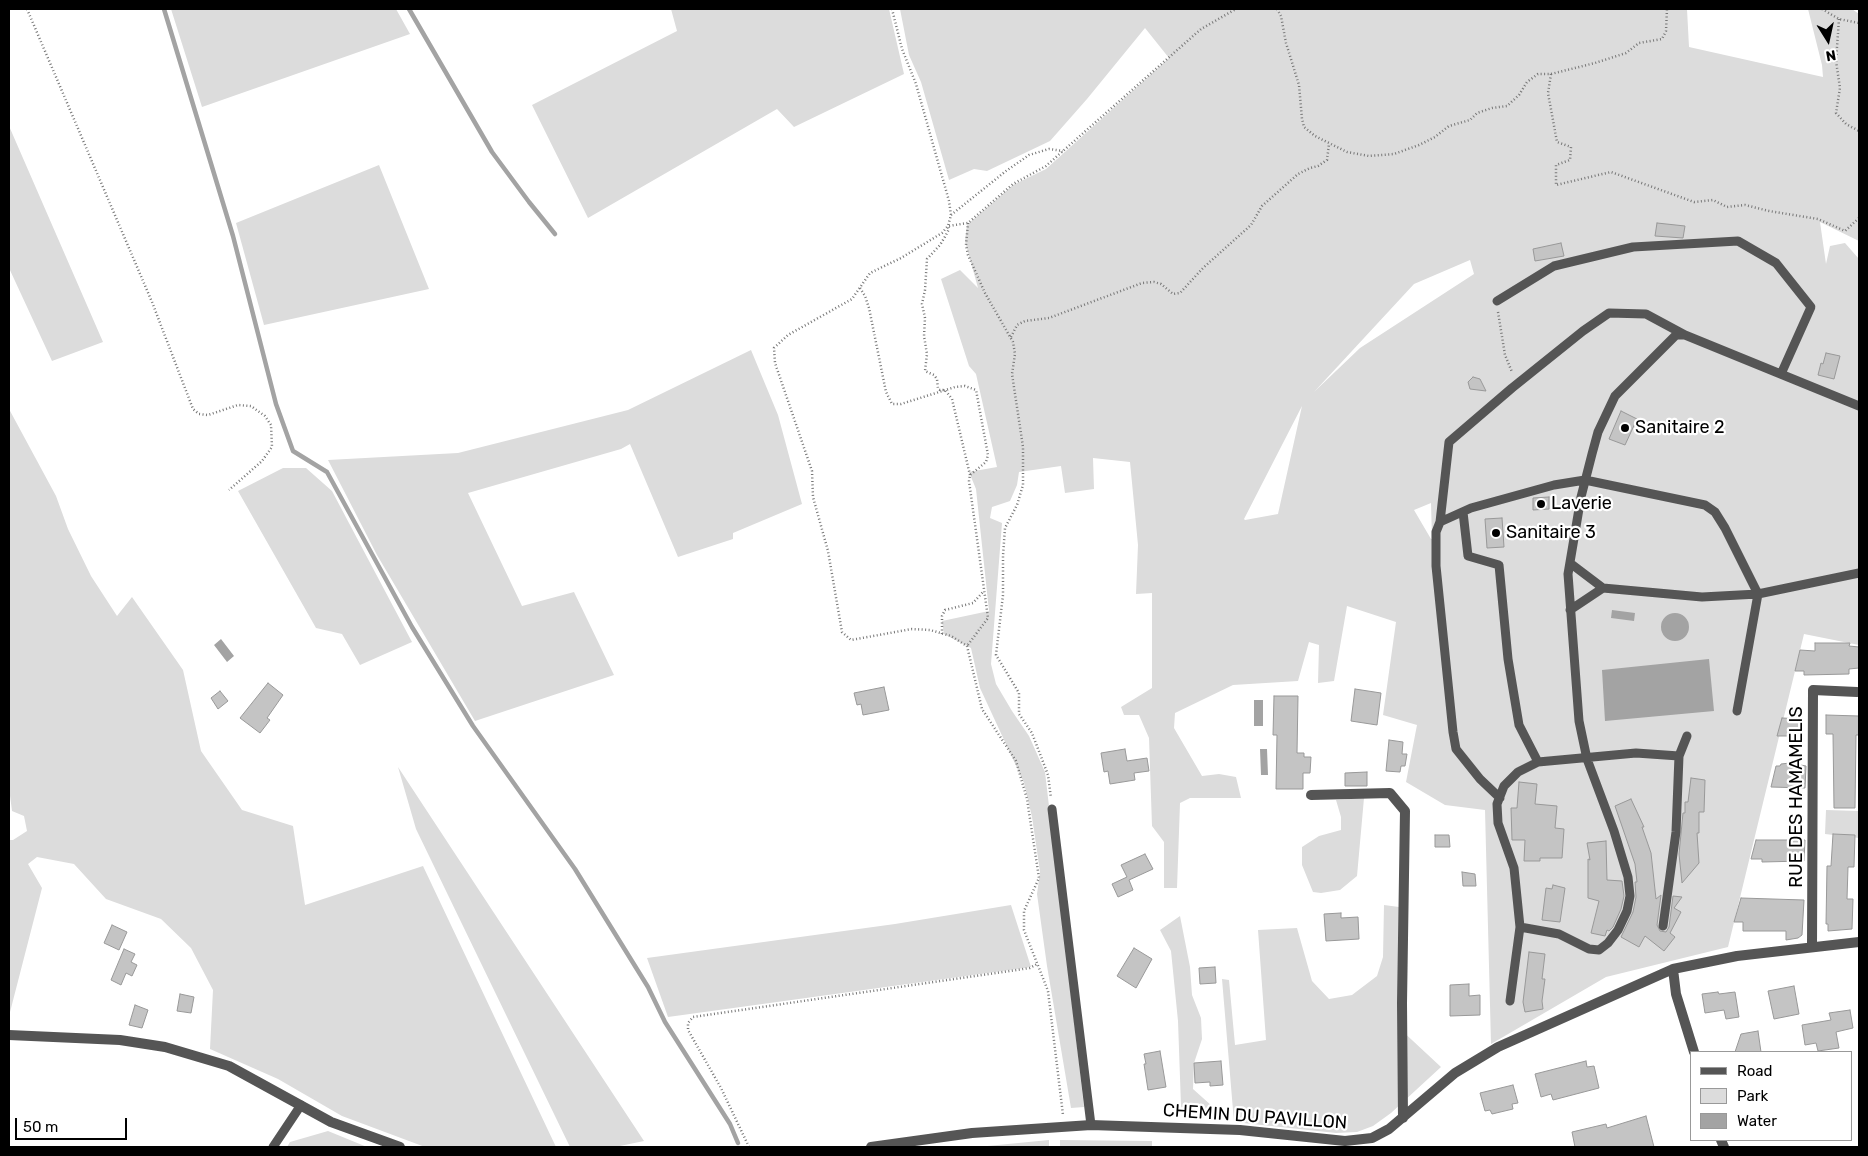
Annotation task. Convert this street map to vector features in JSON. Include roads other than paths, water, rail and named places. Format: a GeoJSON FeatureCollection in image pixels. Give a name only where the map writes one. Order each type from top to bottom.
{"type":"FeatureCollection","features":[{"type":"Feature","properties":{"kind":"street","name":"RUE DES HAMAMELIS"},"geometry":{"type":"LineString","coordinates":[[1812,947],[1813,690],[1857,692]]}},
{"type":"Feature","properties":{"kind":"street"},"geometry":{"type":"LineString","coordinates":[[1311,795],[1390,793],[1405,811],[1402,958],[1403,1118]]}},
{"type":"Feature","properties":{"kind":"street","name":"CHEMIN DU PAVILLON"},"geometry":{"type":"LineString","coordinates":[[871,1147],[972,1133],[1065,1126],[1240,1130],[1345,1141],[1372,1138],[1389,1130],[1455,1073],[1498,1048],[1673,969],[1737,956],[1859,942]]}},
{"type":"Feature","properties":{"kind":"street"},"geometry":{"type":"LineString","coordinates":[[1673,969],[1676,994],[1694,1051]]}},
{"type":"Feature","properties":{"kind":"street"},"geometry":{"type":"LineString","coordinates":[[9,1035],[120,1040],[165,1047],[229,1066],[331,1122],[400,1147]]}},
{"type":"Feature","properties":{"kind":"lane"},"geometry":{"type":"LineString","coordinates":[[1497,301],[1554,266],[1632,247],[1738,241],[1776,263],[1811,306],[1781,374]]}},
{"type":"Feature","properties":{"kind":"lane"},"geometry":{"type":"LineString","coordinates":[[1500,798],[1480,779],[1456,749],[1453,732],[1436,566],[1436,532],[1440,522],[1449,442],[1583,331],[1609,313],[1646,314],[1685,335],[1859,406]]}},
{"type":"Feature","properties":{"kind":"lane"},"geometry":{"type":"LineString","coordinates":[[1520,927],[1559,934],[1589,949],[1598,950],[1608,943],[1618,930],[1627,911],[1630,896],[1628,877],[1614,831],[1587,759],[1579,721],[1568,574],[1585,480],[1598,432],[1615,396],[1676,335],[1685,335]]}},
{"type":"Feature","properties":{"kind":"lane"},"geometry":{"type":"LineString","coordinates":[[1440,522],[1463,512],[1554,485],[1585,480],[1706,505],[1715,512],[1725,528],[1758,594],[1737,711]]}},
{"type":"Feature","properties":{"kind":"lane"},"geometry":{"type":"LineString","coordinates":[[1463,512],[1468,556],[1499,565],[1508,659],[1519,725],[1538,762]]}},
{"type":"Feature","properties":{"kind":"lane"},"geometry":{"type":"LineString","coordinates":[[1570,562],[1603,588],[1702,597],[1758,594],[1859,574]]}},
{"type":"Feature","properties":{"kind":"lane"},"geometry":{"type":"LineString","coordinates":[[1570,610],[1603,588]]}},
{"type":"Feature","properties":{"kind":"lane"},"geometry":{"type":"LineString","coordinates":[[1663,926],[1676,832],[1679,756],[1686,736]]}},
{"type":"Feature","properties":{"kind":"lane"},"geometry":{"type":"LineString","coordinates":[[1510,1001],[1520,927],[1514,868],[1498,823],[1497,804],[1504,786],[1518,772],[1538,762],[1636,753],[1679,756]]}},
{"type":"Feature","properties":{"kind":"lane"},"geometry":{"type":"LineString","coordinates":[[1052,809],[1091,1126]]}},
{"type":"Feature","properties":{"kind":"lane"},"geometry":{"type":"LineString","coordinates":[[273,1147],[301,1105]]}},
{"type":"Feature","properties":{"kind":"water"},"geometry":{"type":"Polygon","coordinates":[[[1612,610],[1635,613],[1634,621],[1611,618],[1612,610]]]}},
{"type":"Feature","properties":{"kind":"water"},"geometry":{"type":"Polygon","coordinates":[[[1675,613],[1685,617],[1689,627],[1685,637],[1675,641],[1665,637],[1661,627],[1665,617],[1675,613]]]}},
{"type":"Feature","properties":{"kind":"water"},"geometry":{"type":"Polygon","coordinates":[[[221,639],[234,656],[227,662],[214,645],[221,639]]]}},
{"type":"Feature","properties":{"kind":"water"},"geometry":{"type":"Polygon","coordinates":[[[1709,659],[1714,711],[1605,721],[1602,670],[1709,659]]]}},
{"type":"Feature","properties":{"kind":"water"},"geometry":{"type":"Polygon","coordinates":[[[1254,700],[1263,700],[1263,726],[1254,726],[1254,700]]]}},
{"type":"Feature","properties":{"kind":"water"},"geometry":{"type":"Polygon","coordinates":[[[1260,749],[1267,749],[1268,775],[1261,775],[1260,749]]]}},
{"type":"Feature","properties":{"kind":"waterway"},"geometry":{"type":"LineString","coordinates":[[164,9],[233,236],[276,404],[293,451],[327,472],[412,627],[473,726],[575,869],[648,987],[665,1022],[730,1124],[738,1143]]}},
{"type":"Feature","properties":{"kind":"waterway"},"geometry":{"type":"LineString","coordinates":[[409,9],[492,152],[555,234]]}},
{"type":"Feature","properties":{"kind":"place","name":"Sanitaire 2"},"geometry":{"type":"Point","coordinates":[1625,428]}},
{"type":"Feature","properties":{"kind":"place","name":"Laverie"},"geometry":{"type":"Point","coordinates":[1541,504]}},
{"type":"Feature","properties":{"kind":"place","name":"Sanitaire 3"},"geometry":{"type":"Point","coordinates":[1496,533]}}]}
